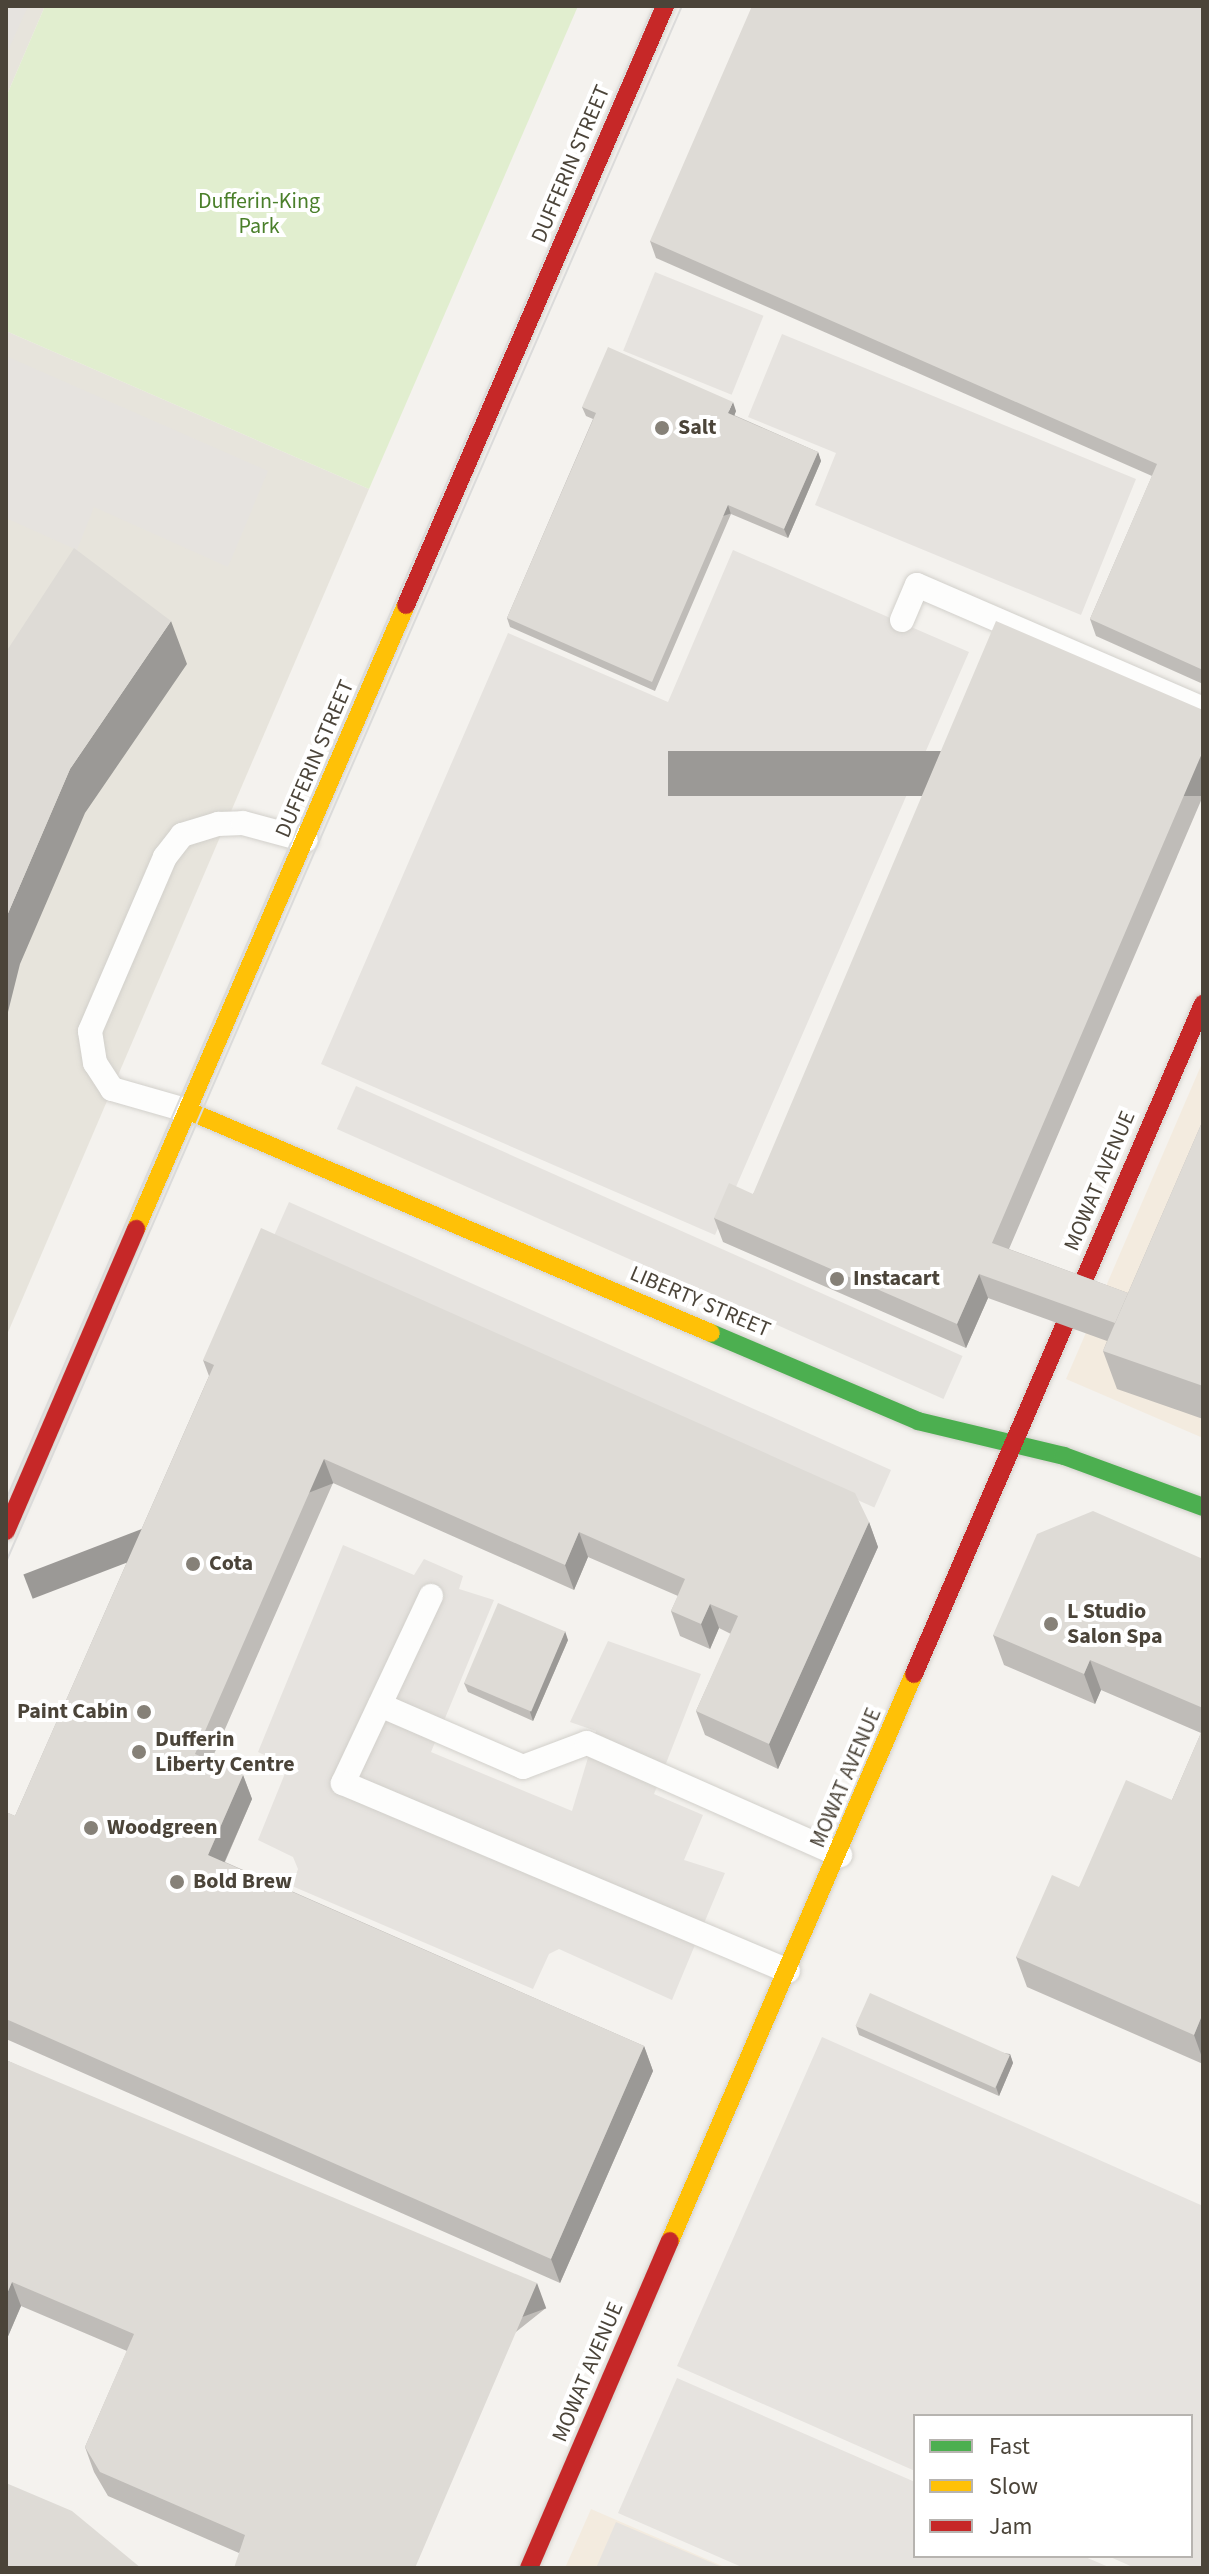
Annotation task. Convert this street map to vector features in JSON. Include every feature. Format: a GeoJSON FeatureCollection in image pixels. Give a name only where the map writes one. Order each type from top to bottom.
{"type":"FeatureCollection","features":[{"type":"Feature","properties":{"kind":"street","name":"DUFFERIN STREET"},"geometry":{"type":"LineString","coordinates":[[6,1531],[665,6]]}},
{"type":"Feature","properties":{"kind":"street","name":"MOWAT AVENUE"},"geometry":{"type":"LineString","coordinates":[[529,2568],[840,1855],[1203,1004]]}},
{"type":"Feature","properties":{"kind":"street","name":"LIBERTY STREET"},"geometry":{"type":"LineString","coordinates":[[189,1111],[918,1421],[1014,1443],[1203,1507]]}},
{"type":"Feature","properties":{"kind":"lane"},"geometry":{"type":"LineString","coordinates":[[902,620],[917,585],[1203,709]]}},
{"type":"Feature","properties":{"kind":"lane"},"geometry":{"type":"LineString","coordinates":[[189,1111],[112,1089],[95,1063],[90,1031],[159,870],[182,835],[218,824],[306,840]]}},
{"type":"Feature","properties":{"kind":"lane"},"geometry":{"type":"LineString","coordinates":[[431,1596],[343,1783],[788,1971]]}},
{"type":"Feature","properties":{"kind":"lane"},"geometry":{"type":"LineString","coordinates":[[380,1705],[523,1767],[587,1743],[840,1855]]}},
{"type":"Feature","properties":{"kind":"shaded area"},"geometry":{"type":"Polygon","coordinates":[[[6,6],[45,6],[6,97],[6,6]]]}},
{"type":"Feature","properties":{"kind":"shaded area"},"geometry":{"type":"Polygon","coordinates":[[[6,6],[28,6],[6,55],[6,6]]]}},
{"type":"Feature","properties":{"kind":"shaded area"},"geometry":{"type":"Polygon","coordinates":[[[655,272],[763,316],[732,395],[623,351],[655,272]]]}},
{"type":"Feature","properties":{"kind":"shaded area"},"geometry":{"type":"Polygon","coordinates":[[[6,331],[369,489],[6,1337],[6,331]]]}},
{"type":"Feature","properties":{"kind":"shaded area"},"geometry":{"type":"Polygon","coordinates":[[[782,334],[1136,479],[1081,615],[815,505],[836,453],[748,417],[782,334]]]}},
{"type":"Feature","properties":{"kind":"shaded area"},"geometry":{"type":"Polygon","coordinates":[[[6,356],[268,471],[228,567],[94,507],[77,550],[6,518],[6,356]]]}},
{"type":"Feature","properties":{"kind":"shaded area"},"geometry":{"type":"Polygon","coordinates":[[[733,550],[969,652],[715,1235],[321,1064],[508,633],[668,702],[733,550]]]}},
{"type":"Feature","properties":{"kind":"shaded area"},"geometry":{"type":"Polygon","coordinates":[[[1203,1061],[1203,1438],[1066,1379],[1203,1061]]]}},
{"type":"Feature","properties":{"kind":"shaded area"},"geometry":{"type":"Polygon","coordinates":[[[356,1086],[963,1356],[943,1399],[337,1129],[356,1086]]]}},
{"type":"Feature","properties":{"kind":"shaded area"},"geometry":{"type":"Polygon","coordinates":[[[289,1202],[891,1470],[874,1507],[272,1239],[289,1202]]]}},
{"type":"Feature","properties":{"kind":"shaded area"},"geometry":{"type":"Polygon","coordinates":[[[343,1545],[414,1575],[424,1559],[463,1576],[459,1589],[494,1600],[431,1752],[572,1811],[596,1731],[570,1722],[608,1641],[701,1674],[654,1794],[703,1815],[684,1860],[725,1873],[672,2000],[559,1949],[549,1954],[533,1989],[292,1886],[298,1869],[293,1857],[258,1840],[288,1766],[258,1752],[343,1545]]]}},
{"type":"Feature","properties":{"kind":"shaded area"},"geometry":{"type":"Polygon","coordinates":[[[822,2037],[1203,2206],[1203,2568],[1135,2568],[1112,2558],[1193,2558],[1193,2414],[913,2414],[913,2470],[677,2366],[822,2037]]]}},
{"type":"Feature","properties":{"kind":"shaded area"},"geometry":{"type":"Polygon","coordinates":[[[677,2378],[913,2481],[913,2558],[1088,2558],[1111,2568],[744,2568],[618,2513],[677,2378]]]}},
{"type":"Feature","properties":{"kind":"shaded area"},"geometry":{"type":"Polygon","coordinates":[[[591,2509],[727,2568],[565,2568],[591,2509]]]}},
{"type":"Feature","properties":{"kind":"shaded area"},"geometry":{"type":"Polygon","coordinates":[[[616,2522],[724,2568],[596,2568],[616,2522]]]}},
{"type":"Feature","properties":{"kind":"green space","name":"Dufferin-King Park"},"geometry":{"type":"Polygon","coordinates":[[[45,6],[578,6],[369,489],[6,331],[6,97],[45,6]]]}},
{"type":"Feature","properties":{"kind":"building"},"geometry":{"type":"Polygon","coordinates":[[[752,6],[1203,6],[1203,670],[1090,619],[1157,464],[650,241],[752,6]]]}},
{"type":"Feature","properties":{"kind":"building"},"geometry":{"type":"Polygon","coordinates":[[[608,347],[733,402],[728,413],[818,452],[784,529],[728,505],[652,682],[507,618],[596,413],[582,407],[608,347]]]}},
{"type":"Feature","properties":{"kind":"building"},"geometry":{"type":"Polygon","coordinates":[[[74,548],[171,621],[70,769],[6,918],[6,652],[74,548]]]}},
{"type":"Feature","properties":{"kind":"building"},"geometry":{"type":"Polygon","coordinates":[[[996,621],[1203,710],[1203,751],[992,1243],[1128,1293],[1115,1323],[979,1274],[957,1324],[714,1218],[729,1183],[753,1194],[996,621]]]}},
{"type":"Feature","properties":{"kind":"building"},"geometry":{"type":"Polygon","coordinates":[[[1203,1120],[1203,1386],[1103,1351],[1203,1120]]]}},
{"type":"Feature","properties":{"kind":"building","name":"Dufferin Liberty Centre"},"geometry":{"type":"Polygon","coordinates":[[[261,1228],[855,1493],[869,1522],[769,1744],[696,1711],[738,1616],[710,1604],[701,1624],[671,1611],[685,1579],[579,1532],[565,1565],[324,1459],[195,1754],[243,1775],[208,1855],[644,2046],[551,2259],[6,2019],[6,1812],[15,1816],[214,1365],[203,1360],[261,1228]]]}},
{"type":"Feature","properties":{"kind":"building"},"geometry":{"type":"Polygon","coordinates":[[[1093,1511],[1203,1559],[1203,1708],[1090,1660],[1084,1674],[993,1635],[1037,1534],[1093,1511]]]}},
{"type":"Feature","properties":{"kind":"building"},"geometry":{"type":"Polygon","coordinates":[[[498,1603],[565,1632],[531,1712],[464,1683],[498,1603]]]}},
{"type":"Feature","properties":{"kind":"building"},"geometry":{"type":"Polygon","coordinates":[[[1203,1728],[1203,2013],[1194,2035],[1016,1957],[1052,1875],[1079,1887],[1126,1780],[1172,1800],[1203,1728]]]}},
{"type":"Feature","properties":{"kind":"building"},"geometry":{"type":"Polygon","coordinates":[[[870,1993],[1010,2055],[995,2088],[855,2026],[870,1993]]]}},
{"type":"Feature","properties":{"kind":"building"},"geometry":{"type":"Polygon","coordinates":[[[6,2060],[537,2283],[415,2568],[234,2568],[245,2535],[100,2472],[85,2447],[134,2334],[12,2282],[6,2296],[6,2060]]]}},
{"type":"Feature","properties":{"kind":"building"},"geometry":{"type":"Polygon","coordinates":[[[6,2483],[72,2511],[141,2568],[6,2568],[6,2483]]]}},
{"type":"Feature","properties":{"kind":"tram line"},"geometry":{"type":"LineString","coordinates":[[6,1500],[654,6]]}},
{"type":"Feature","properties":{"kind":"tram line"},"geometry":{"type":"LineString","coordinates":[[6,1562],[682,6]]}},
{"type":"Feature","properties":{"kind":"traffic: fast"},"geometry":{"type":"LineString","coordinates":[[711,1333],[918,1421],[1064,1456],[1203,1507]]}},
{"type":"Feature","properties":{"kind":"traffic: slow"},"geometry":{"type":"LineString","coordinates":[[136,1229],[406,605]]}},
{"type":"Feature","properties":{"kind":"traffic: slow"},"geometry":{"type":"LineString","coordinates":[[189,1111],[711,1333]]}},
{"type":"Feature","properties":{"kind":"traffic: slow"},"geometry":{"type":"LineString","coordinates":[[670,2241],[914,1674]]}},
{"type":"Feature","properties":{"kind":"traffic: jam"},"geometry":{"type":"LineString","coordinates":[[406,605],[665,6]]}},
{"type":"Feature","properties":{"kind":"traffic: jam"},"geometry":{"type":"LineString","coordinates":[[914,1674],[1203,1004]]}},
{"type":"Feature","properties":{"kind":"traffic: jam"},"geometry":{"type":"LineString","coordinates":[[6,1531],[136,1229]]}},
{"type":"Feature","properties":{"kind":"traffic: jam"},"geometry":{"type":"LineString","coordinates":[[529,2568],[670,2241]]}},
{"type":"Feature","properties":{"kind":"place","name":"Salt"},"geometry":{"type":"Point","coordinates":[662,428]}},
{"type":"Feature","properties":{"kind":"place","name":"Instacart"},"geometry":{"type":"Point","coordinates":[837,1279]}},
{"type":"Feature","properties":{"kind":"place","name":"Cota"},"geometry":{"type":"Point","coordinates":[193,1564]}},
{"type":"Feature","properties":{"kind":"place","name":"L Studio Salon Spa"},"geometry":{"type":"Point","coordinates":[1051,1624]}},
{"type":"Feature","properties":{"kind":"place","name":"Paint Cabin"},"geometry":{"type":"Point","coordinates":[144,1712]}},
{"type":"Feature","properties":{"kind":"place","name":"Dufferin Liberty Centre"},"geometry":{"type":"Point","coordinates":[139,1752]}},
{"type":"Feature","properties":{"kind":"place","name":"Woodgreen"},"geometry":{"type":"Point","coordinates":[91,1828]}},
{"type":"Feature","properties":{"kind":"place","name":"Bold Brew"},"geometry":{"type":"Point","coordinates":[177,1882]}}]}
